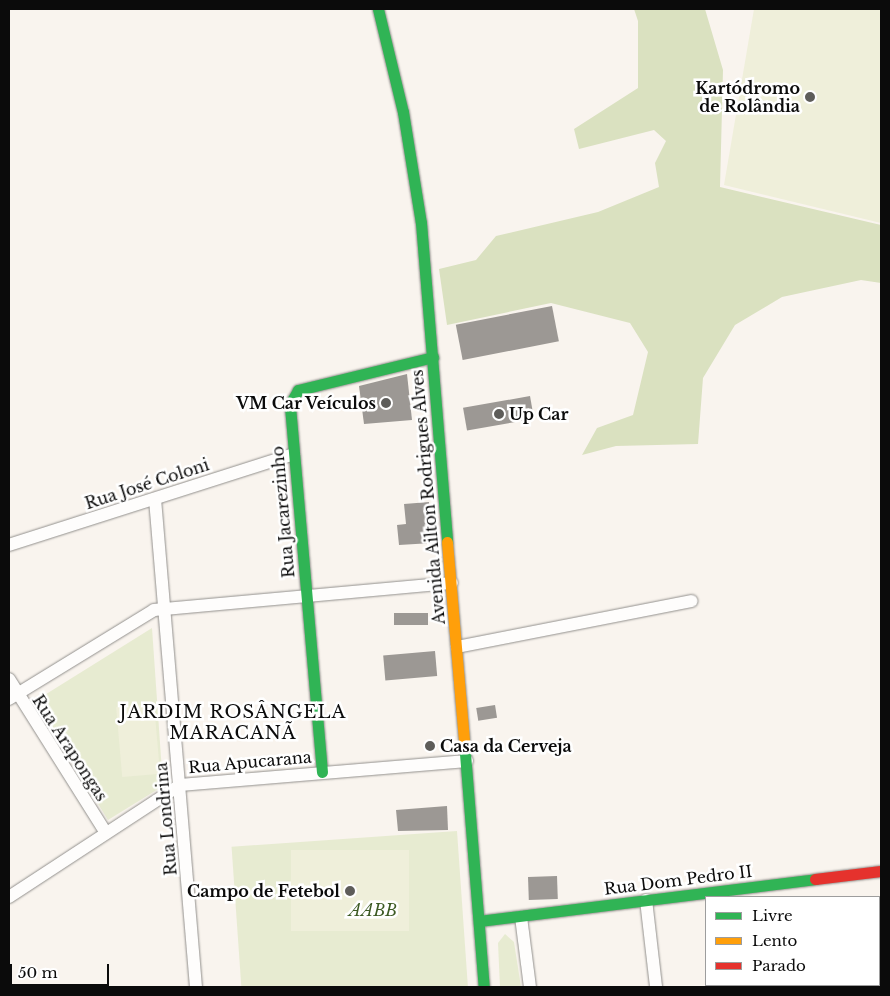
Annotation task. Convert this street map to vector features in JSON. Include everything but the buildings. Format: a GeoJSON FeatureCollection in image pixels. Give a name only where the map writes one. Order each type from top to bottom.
{"type":"FeatureCollection","features":[{"type":"Feature","properties":{"kind":"main road","name":"Avenida Ailton Rodrigues Alves"},"geometry":{"type":"LineString","coordinates":[[378,9],[395,73],[417,195],[433,357],[484,987]]}},
{"type":"Feature","properties":{"kind":"main road","name":"Rua Jacarezinho"},"geometry":{"type":"LineString","coordinates":[[322,772],[290,404],[298,390],[433,357]]}},
{"type":"Feature","properties":{"kind":"main road","name":"Rua Dom Pedro II"},"geometry":{"type":"LineString","coordinates":[[479,921],[646,900],[768,891],[881,871]]}},
{"type":"Feature","properties":{"kind":"street","name":"Rua José Coloni"},"geometry":{"type":"LineString","coordinates":[[9,544],[294,454]]}},
{"type":"Feature","properties":{"kind":"street","name":"Rua Londrina"},"geometry":{"type":"LineString","coordinates":[[155,499],[196,987]]}},
{"type":"Feature","properties":{"kind":"street"},"geometry":{"type":"LineString","coordinates":[[12,696],[143,616],[165,608],[452,582]]}},
{"type":"Feature","properties":{"kind":"street"},"geometry":{"type":"LineString","coordinates":[[457,647],[692,601]]}},
{"type":"Feature","properties":{"kind":"street","name":"Rua Arapongas"},"geometry":{"type":"LineString","coordinates":[[9,679],[12,696],[106,834]]}},
{"type":"Feature","properties":{"kind":"street","name":"Rua Apucarana"},"geometry":{"type":"LineString","coordinates":[[9,897],[180,785],[467,761]]}},
{"type":"Feature","properties":{"kind":"street"},"geometry":{"type":"LineString","coordinates":[[646,900],[656,987]]}},
{"type":"Feature","properties":{"kind":"street"},"geometry":{"type":"LineString","coordinates":[[521,917],[530,987]]}},
{"type":"Feature","properties":{"kind":"green space"},"geometry":{"type":"Polygon","coordinates":[[[634,9],[705,9],[723,70],[720,187],[881,225],[881,283],[861,280],[782,297],[735,325],[703,378],[698,444],[616,446],[582,455],[597,428],[633,415],[648,352],[630,323],[551,303],[447,325],[439,269],[476,260],[496,236],[598,212],[659,187],[655,163],[666,141],[654,130],[579,149],[574,129],[638,88],[638,21],[634,9]]]}},
{"type":"Feature","properties":{"kind":"green space","name":"Kartódromo de Rolândia"},"geometry":{"type":"Polygon","coordinates":[[[754,9],[881,9],[881,223],[724,185],[754,9]]]}},
{"type":"Feature","properties":{"kind":"green space"},"geometry":{"type":"Polygon","coordinates":[[[152,628],[163,786],[108,820],[35,701],[152,628]]]}},
{"type":"Feature","properties":{"kind":"green space"},"geometry":{"type":"Polygon","coordinates":[[[154,704],[160,774],[122,777],[116,707],[154,704]]]}},
{"type":"Feature","properties":{"kind":"green space","name":"AABB"},"geometry":{"type":"Polygon","coordinates":[[[457,831],[468,987],[241,987],[232,847],[457,831]]]}},
{"type":"Feature","properties":{"kind":"green space","name":"Campo de Fetebol"},"geometry":{"type":"Polygon","coordinates":[[[291,850],[409,850],[409,931],[291,931],[291,850]]]}},
{"type":"Feature","properties":{"kind":"green space"},"geometry":{"type":"Polygon","coordinates":[[[505,934],[514,942],[521,987],[500,987],[498,943],[505,934]]]}},
{"type":"Feature","properties":{"kind":"traffic: fast"},"geometry":{"type":"LineString","coordinates":[[378,9],[403,112],[421,223],[447,542]]}},
{"type":"Feature","properties":{"kind":"traffic: fast"},"geometry":{"type":"LineString","coordinates":[[322,772],[290,404],[298,390],[433,357]]}},
{"type":"Feature","properties":{"kind":"traffic: fast"},"geometry":{"type":"LineString","coordinates":[[464,741],[484,987]]}},
{"type":"Feature","properties":{"kind":"traffic: fast"},"geometry":{"type":"LineString","coordinates":[[479,921],[815,879]]}},
{"type":"Feature","properties":{"kind":"traffic: slow"},"geometry":{"type":"LineString","coordinates":[[447,542],[464,741]]}},
{"type":"Feature","properties":{"kind":"traffic: jam"},"geometry":{"type":"LineString","coordinates":[[815,879],[881,871]]}},
{"type":"Feature","properties":{"kind":"place","name":"Kartódromo de Rolândia"},"geometry":{"type":"Point","coordinates":[810,97]}},
{"type":"Feature","properties":{"kind":"place","name":"VM Car Veículos"},"geometry":{"type":"Point","coordinates":[386,403]}},
{"type":"Feature","properties":{"kind":"place","name":"Up Car"},"geometry":{"type":"Point","coordinates":[499,414]}},
{"type":"Feature","properties":{"kind":"place","name":"Casa da Cerveja"},"geometry":{"type":"Point","coordinates":[430,746]}},
{"type":"Feature","properties":{"kind":"place","name":"Campo de Fetebol"},"geometry":{"type":"Point","coordinates":[350,891]}},
{"type":"Feature","properties":{"kind":"district","name":"JARDIM ROSÂNGELA MARACANÃ"},"geometry":{"type":"Point","coordinates":[233,723]}}]}
